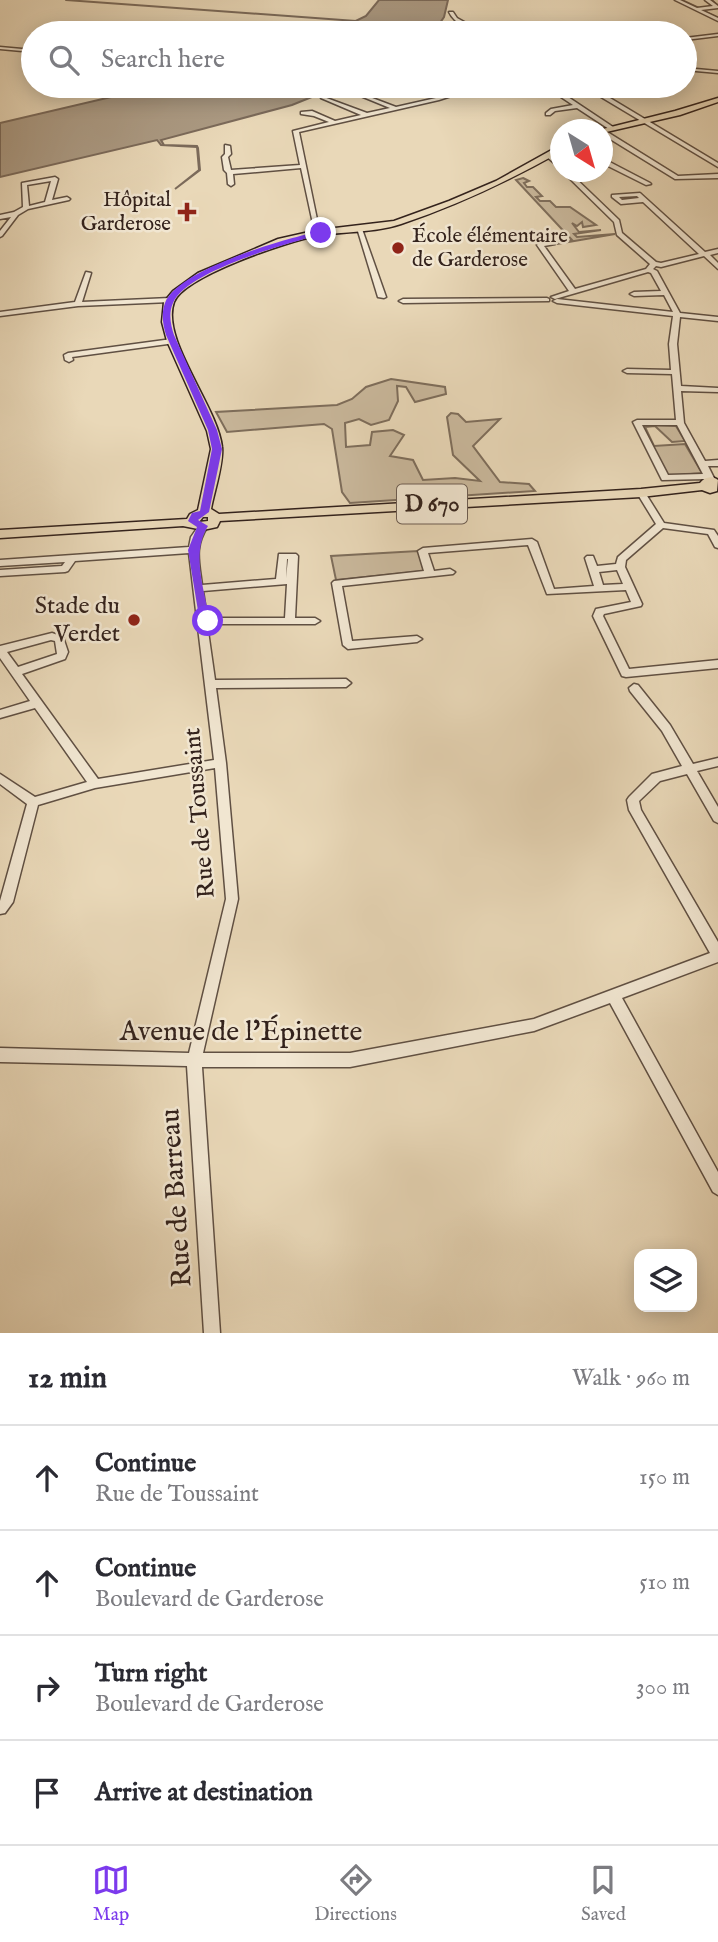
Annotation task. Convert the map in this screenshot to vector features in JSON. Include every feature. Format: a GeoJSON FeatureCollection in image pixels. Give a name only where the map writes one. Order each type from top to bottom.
{"type":"FeatureCollection","features":[{"type":"Feature","properties":{"kind":"main road"},"geometry":{"type":"LineString","coordinates":[[613,128],[718,100]]}},
{"type":"Feature","properties":{"kind":"main road"},"geometry":{"type":"LineString","coordinates":[[202,519],[216,461],[216,444],[210,423],[172,341],[166,322],[170,300],[186,284],[222,265],[281,241],[318,233],[395,223],[493,186],[548,155]]}},
{"type":"Feature","properties":{"kind":"main road","name":"D 670"},"geometry":{"type":"LineString","coordinates":[[0,532],[641,493],[712,483]]}},
{"type":"Feature","properties":{"kind":"street"},"geometry":{"type":"LineString","coordinates":[[677,0],[718,20]]}},
{"type":"Feature","properties":{"kind":"street"},"geometry":{"type":"LineString","coordinates":[[696,9],[718,7],[708,0]]}},
{"type":"Feature","properties":{"kind":"street"},"geometry":{"type":"LineString","coordinates":[[451,13],[459,21]]}},
{"type":"Feature","properties":{"kind":"street"},"geometry":{"type":"LineString","coordinates":[[697,40],[718,37]]}},
{"type":"Feature","properties":{"kind":"street"},"geometry":{"type":"LineString","coordinates":[[0,48],[21,50]]}},
{"type":"Feature","properties":{"kind":"street"},"geometry":{"type":"LineString","coordinates":[[697,70],[718,72]]}},
{"type":"Feature","properties":{"kind":"street"},"geometry":{"type":"LineString","coordinates":[[325,98],[367,115]]}},
{"type":"Feature","properties":{"kind":"street"},"geometry":{"type":"LineString","coordinates":[[371,98],[395,108]]}},
{"type":"Feature","properties":{"kind":"street"},"geometry":{"type":"LineString","coordinates":[[318,233],[296,131],[433,98]]}},
{"type":"Feature","properties":{"kind":"street"},"geometry":{"type":"LineString","coordinates":[[566,98],[592,119]]}},
{"type":"Feature","properties":{"kind":"street"},"geometry":{"type":"LineString","coordinates":[[608,98],[718,165]]}},
{"type":"Feature","properties":{"kind":"street"},"geometry":{"type":"LineString","coordinates":[[333,102],[344,99]]}},
{"type":"Feature","properties":{"kind":"street"},"geometry":{"type":"LineString","coordinates":[[548,114],[553,110],[577,106]]}},
{"type":"Feature","properties":{"kind":"street"},"geometry":{"type":"LineString","coordinates":[[314,114],[334,122]]}},
{"type":"Feature","properties":{"kind":"street"},"geometry":{"type":"LineString","coordinates":[[613,135],[677,178],[718,176]]}},
{"type":"Feature","properties":{"kind":"street"},"geometry":{"type":"LineString","coordinates":[[228,146],[228,154],[225,157],[231,184]]}},
{"type":"Feature","properties":{"kind":"street"},"geometry":{"type":"LineString","coordinates":[[230,172],[304,166]]}},
{"type":"Feature","properties":{"kind":"street"},"geometry":{"type":"LineString","coordinates":[[613,166],[644,183]]}},
{"type":"Feature","properties":{"kind":"street"},"geometry":{"type":"LineString","coordinates":[[257,170],[260,183]]}},
{"type":"Feature","properties":{"kind":"street"},"geometry":{"type":"LineString","coordinates":[[26,208],[24,184],[54,179],[48,203]]}},
{"type":"Feature","properties":{"kind":"street"},"geometry":{"type":"LineString","coordinates":[[576,182],[617,221],[619,234],[654,267],[677,313],[673,344],[680,423],[712,483]]}},
{"type":"Feature","properties":{"kind":"street"},"geometry":{"type":"LineString","coordinates":[[0,217],[67,199]]}},
{"type":"Feature","properties":{"kind":"street"},"geometry":{"type":"LineString","coordinates":[[643,200],[718,267]]}},
{"type":"Feature","properties":{"kind":"street"},"geometry":{"type":"LineString","coordinates":[[0,235],[16,214]]}},
{"type":"Feature","properties":{"kind":"street"},"geometry":{"type":"LineString","coordinates":[[359,229],[382,297]]}},
{"type":"Feature","properties":{"kind":"street"},"geometry":{"type":"LineString","coordinates":[[553,243],[540,246],[572,290]]}},
{"type":"Feature","properties":{"kind":"street"},"geometry":{"type":"LineString","coordinates":[[553,299],[572,290],[718,251]]}},
{"type":"Feature","properties":{"kind":"street"},"geometry":{"type":"LineString","coordinates":[[78,304],[88,273]]}},
{"type":"Feature","properties":{"kind":"street"},"geometry":{"type":"LineString","coordinates":[[634,294],[666,293]]}},
{"type":"Feature","properties":{"kind":"street"},"geometry":{"type":"LineString","coordinates":[[403,301],[553,299],[718,319]]}},
{"type":"Feature","properties":{"kind":"street"},"geometry":{"type":"LineString","coordinates":[[0,314],[78,304],[170,300]]}},
{"type":"Feature","properties":{"kind":"street"},"geometry":{"type":"LineString","coordinates":[[69,360],[68,355],[172,341]]}},
{"type":"Feature","properties":{"kind":"street"},"geometry":{"type":"LineString","coordinates":[[627,371],[675,372]]}},
{"type":"Feature","properties":{"kind":"street"},"geometry":{"type":"LineString","coordinates":[[676,388],[718,390]]}},
{"type":"Feature","properties":{"kind":"street"},"geometry":{"type":"LineString","coordinates":[[680,423],[637,422],[665,478],[712,483]]}},
{"type":"Feature","properties":{"kind":"street"},"geometry":{"type":"LineString","coordinates":[[701,464],[718,463]]}},
{"type":"Feature","properties":{"kind":"street"},"geometry":{"type":"LineString","coordinates":[[641,493],[661,524],[711,532],[718,545]]}},
{"type":"Feature","properties":{"kind":"street"},"geometry":{"type":"LineString","coordinates":[[0,563],[193,550],[202,519]]}},
{"type":"Feature","properties":{"kind":"street"},"geometry":{"type":"LineString","coordinates":[[661,524],[621,559],[620,567],[637,604],[635,607],[600,611],[598,616],[626,673],[718,664]]}},
{"type":"Feature","properties":{"kind":"street"},"geometry":{"type":"LineString","coordinates":[[430,574],[423,551],[532,542],[551,592],[628,587]]}},
{"type":"Feature","properties":{"kind":"street","name":"Rue de Toussaint"},"geometry":{"type":"LineString","coordinates":[[193,550],[220,763],[232,899],[194,1060]]}},
{"type":"Feature","properties":{"kind":"street"},"geometry":{"type":"LineString","coordinates":[[590,558],[599,588]]}},
{"type":"Feature","properties":{"kind":"street"},"geometry":{"type":"LineString","coordinates":[[0,573],[65,569],[71,559]]}},
{"type":"Feature","properties":{"kind":"street"},"geometry":{"type":"LineString","coordinates":[[593,569],[620,567]]}},
{"type":"Feature","properties":{"kind":"street"},"geometry":{"type":"LineString","coordinates":[[417,639],[348,645],[337,583],[450,572]]}},
{"type":"Feature","properties":{"kind":"street"},"geometry":{"type":"LineString","coordinates":[[199,588],[286,581],[290,621]]}},
{"type":"Feature","properties":{"kind":"street"},"geometry":{"type":"LineString","coordinates":[[204,621],[315,621]]}},
{"type":"Feature","properties":{"kind":"street"},"geometry":{"type":"LineString","coordinates":[[16,672],[61,656],[63,652],[58,639],[52,636],[0,650],[94,784]]}},
{"type":"Feature","properties":{"kind":"street"},"geometry":{"type":"LineString","coordinates":[[211,684],[346,683]]}},
{"type":"Feature","properties":{"kind":"street"},"geometry":{"type":"LineString","coordinates":[[634,688],[666,728],[718,818]]}},
{"type":"Feature","properties":{"kind":"street"},"geometry":{"type":"LineString","coordinates":[[0,714],[37,703]]}},
{"type":"Feature","properties":{"kind":"street"},"geometry":{"type":"LineString","coordinates":[[718,762],[656,777],[632,800],[635,810],[718,955]]}},
{"type":"Feature","properties":{"kind":"street"},"geometry":{"type":"LineString","coordinates":[[33,802],[94,784],[220,763]]}},
{"type":"Feature","properties":{"kind":"street"},"geometry":{"type":"LineString","coordinates":[[0,778],[33,802]]}},
{"type":"Feature","properties":{"kind":"street"},"geometry":{"type":"LineString","coordinates":[[0,909],[7,902],[33,802]]}},
{"type":"Feature","properties":{"kind":"street","name":"Avenue de l'Épinette"},"geometry":{"type":"LineString","coordinates":[[0,1055],[194,1060],[350,1060],[534,1025],[718,955]]}},
{"type":"Feature","properties":{"kind":"street"},"geometry":{"type":"LineString","coordinates":[[614,996],[718,1186]]}},
{"type":"Feature","properties":{"kind":"street","name":"Rue de Barreau"},"geometry":{"type":"LineString","coordinates":[[194,1060],[212,1333]]}},
{"type":"Feature","properties":{"kind":"shaded area"},"geometry":{"type":"Polygon","coordinates":[[[379,0],[448,0],[441,21],[356,21],[366,16],[379,0]]]}},
{"type":"Feature","properties":{"kind":"shaded area"},"geometry":{"type":"Polygon","coordinates":[[[107,98],[309,98],[161,140],[164,145],[197,146],[198,148],[200,170],[175,189],[199,170],[197,147],[161,145],[157,140],[0,177],[0,123],[107,98]]]}},
{"type":"Feature","properties":{"kind":"shaded area"},"geometry":{"type":"Polygon","coordinates":[[[523,178],[529,181],[524,183],[527,187],[533,187],[542,196],[536,197],[540,201],[550,201],[556,207],[570,207],[596,225],[583,227],[582,222],[577,226],[572,223],[579,232],[601,230],[574,234],[577,237],[615,234],[557,244],[572,240],[516,180],[523,178]]]}},
{"type":"Feature","properties":{"kind":"shaded area"},"geometry":{"type":"Polygon","coordinates":[[[391,379],[445,387],[446,394],[415,402],[406,387],[397,386],[398,401],[389,420],[371,425],[359,419],[345,423],[346,447],[370,445],[372,432],[393,430],[404,435],[390,456],[413,460],[423,480],[455,478],[480,481],[453,455],[447,417],[451,413],[458,414],[466,422],[500,419],[473,446],[500,482],[529,484],[535,491],[350,503],[342,492],[332,429],[324,424],[227,432],[216,412],[337,405],[352,399],[366,387],[391,379]]]}},
{"type":"Feature","properties":{"kind":"shaded area"},"geometry":{"type":"Polygon","coordinates":[[[641,424],[676,426],[685,441],[672,442],[655,426],[645,427],[654,446],[685,444],[702,473],[668,476],[641,424]]]}},
{"type":"Feature","properties":{"kind":"shaded area"},"geometry":{"type":"Polygon","coordinates":[[[418,551],[424,571],[336,580],[331,556],[418,551]]]}},
{"type":"Feature","properties":{"kind":"waterway"},"geometry":{"type":"LineString","coordinates":[[66,0],[356,21]]}},
{"type":"Feature","properties":{"kind":"waterway"},"geometry":{"type":"LineString","coordinates":[[682,0],[699,8]]}},
{"type":"Feature","properties":{"kind":"waterway"},"geometry":{"type":"LineString","coordinates":[[712,0],[718,6]]}},
{"type":"Feature","properties":{"kind":"waterway"},"geometry":{"type":"LineString","coordinates":[[702,10],[718,18]]}},
{"type":"Feature","properties":{"kind":"place","name":"Hôpital Garderose"},"geometry":{"type":"Point","coordinates":[187,212]}},
{"type":"Feature","properties":{"kind":"place","name":"École élémentaire de Garderose"},"geometry":{"type":"Point","coordinates":[398,248]}},
{"type":"Feature","properties":{"kind":"place","name":"Stade du Verdet"},"geometry":{"type":"Point","coordinates":[134,620]}},
{"type":"Feature","properties":{"kind":"route"},"geometry":{"type":"LineString","coordinates":[[208,621],[204,621],[193,550],[196,537],[203,526],[197,525],[193,519],[204,512],[217,449],[213,430],[170,335],[166,322],[169,302],[186,284],[222,265],[281,241],[321,233]]}}]}
